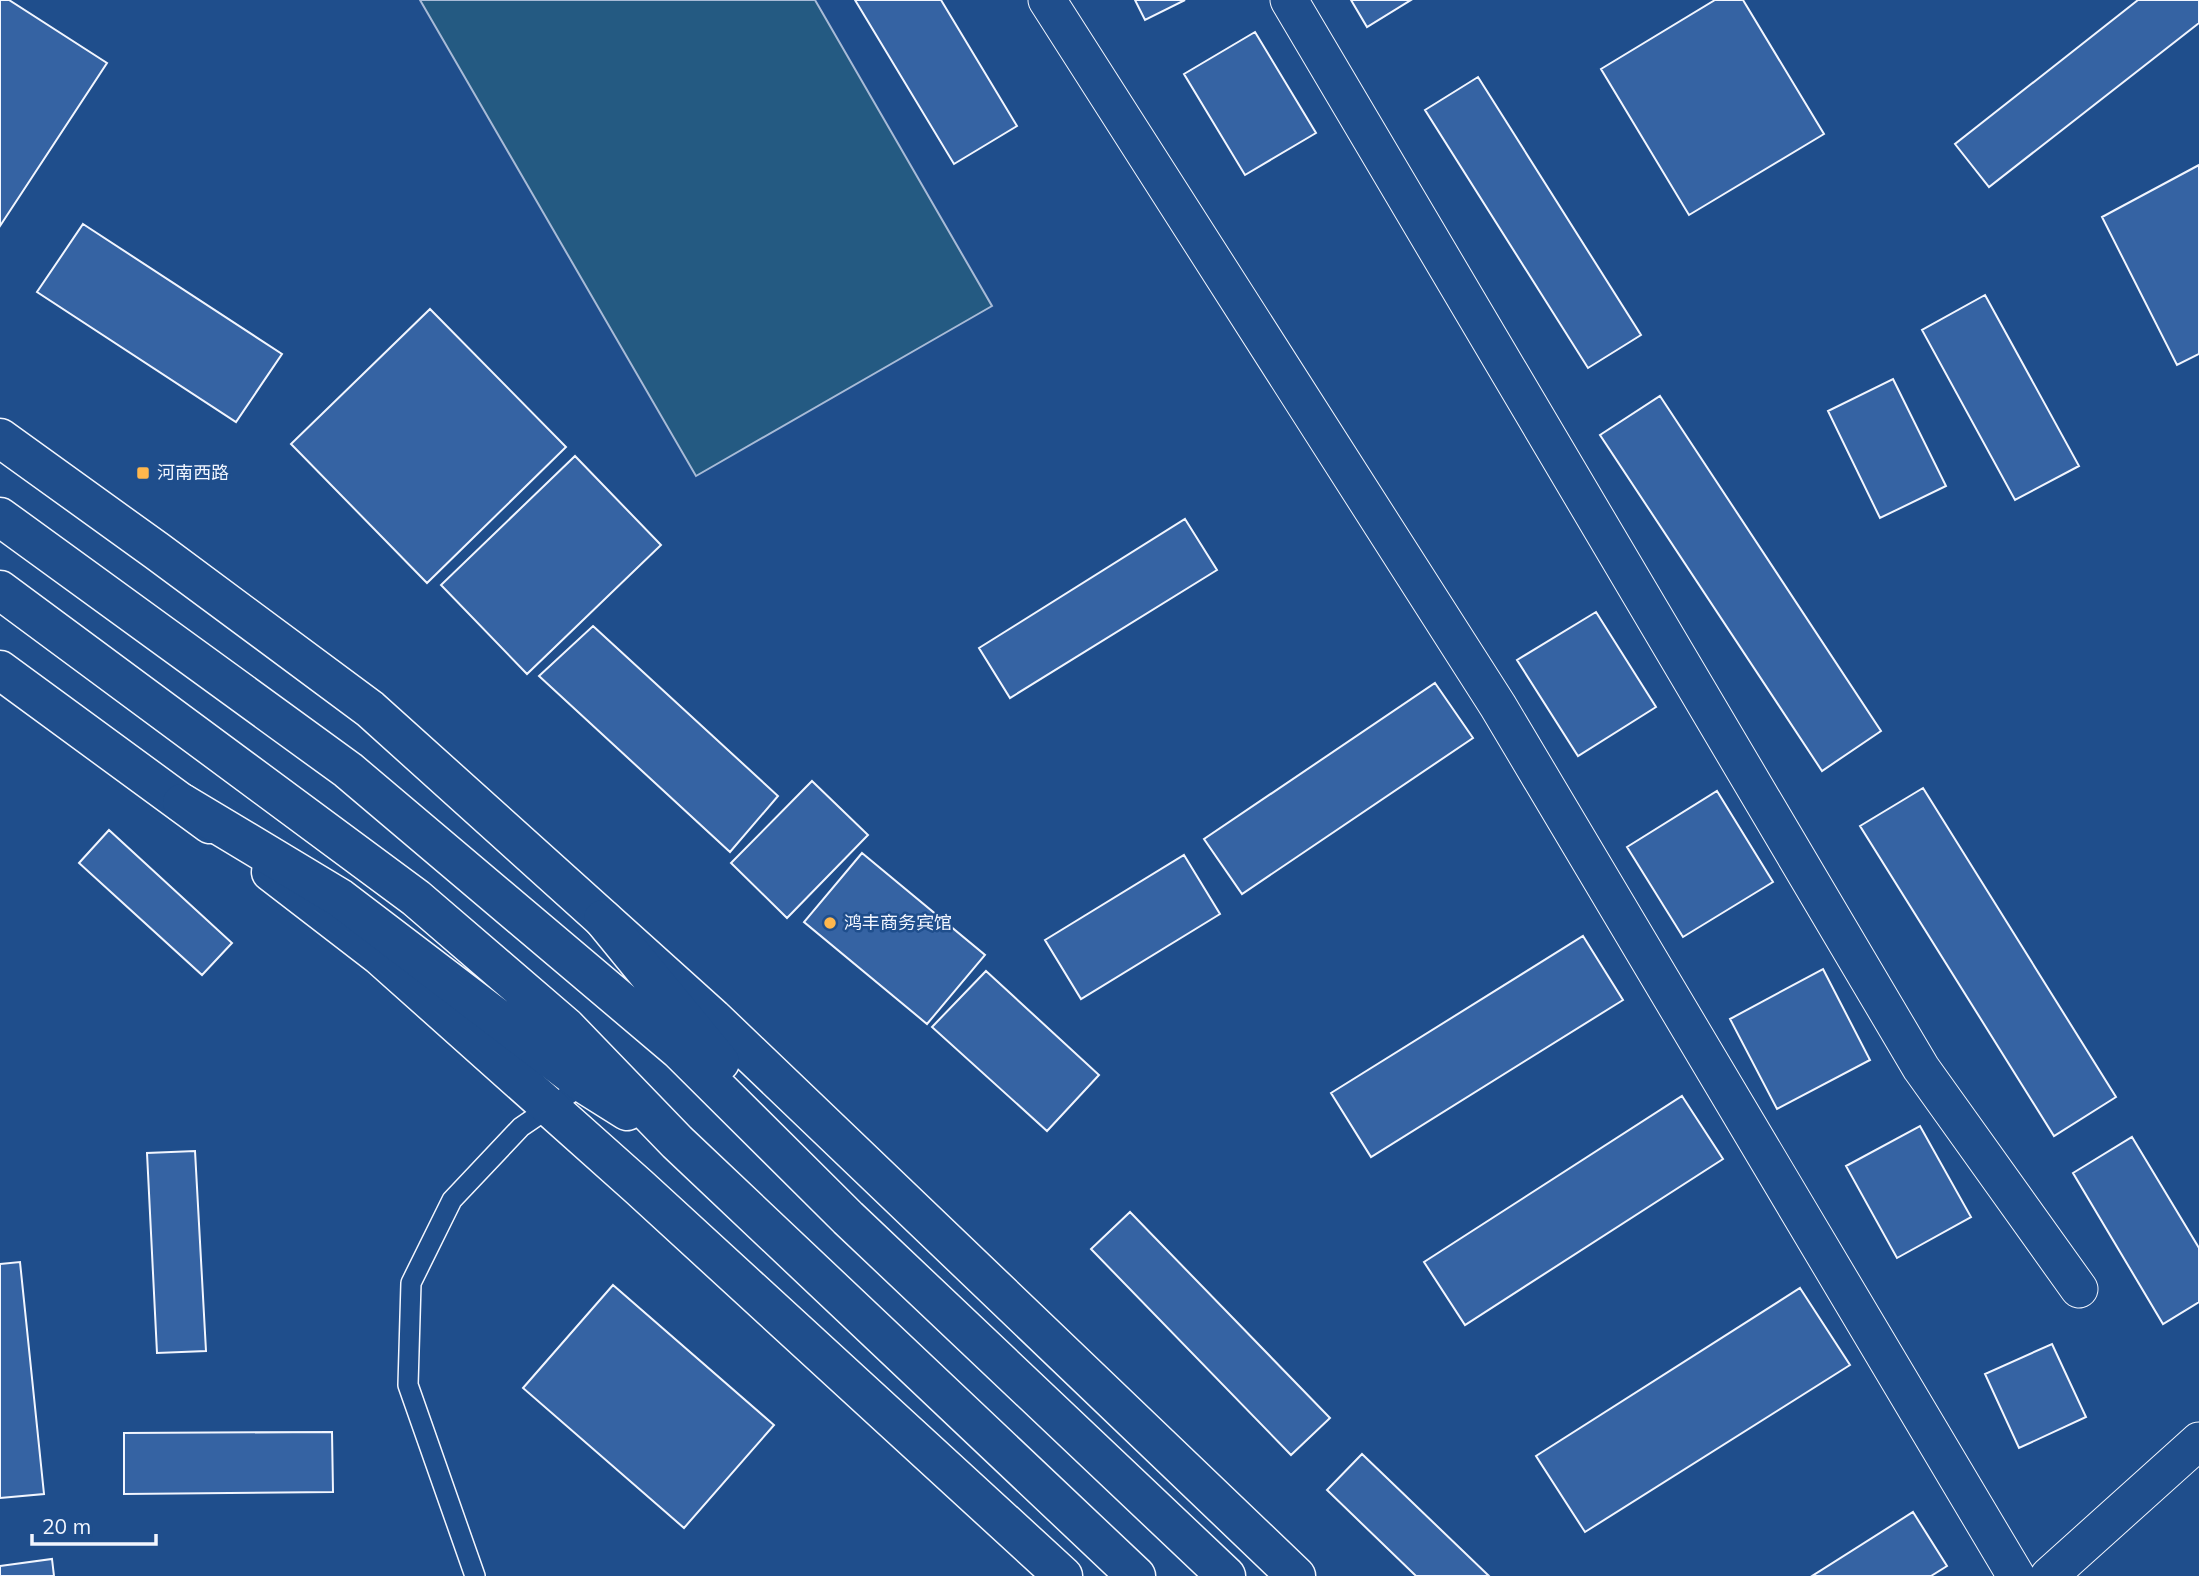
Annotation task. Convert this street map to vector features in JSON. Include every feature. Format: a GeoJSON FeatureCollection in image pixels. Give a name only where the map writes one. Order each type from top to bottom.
{"type":"FeatureCollection","features":[{"type":"Feature","properties":{"kind":"main road"},"geometry":{"type":"LineString","coordinates":[[0,438],[370,709],[713,1018],[1296,1576]]}},
{"type":"Feature","properties":{"kind":"main road"},"geometry":{"type":"LineString","coordinates":[[0,517],[348,770],[679,1050],[848,1218],[1226,1576]]}},
{"type":"Feature","properties":{"kind":"main road"},"geometry":{"type":"LineString","coordinates":[[0,590],[416,898],[566,1027],[677,1142],[1136,1576]]}},
{"type":"Feature","properties":{"kind":"main road"},"geometry":{"type":"LineString","coordinates":[[0,670],[182,803],[380,956],[550,1107],[1063,1576]]}},
{"type":"Feature","properties":{"kind":"main road"},"geometry":{"type":"LineString","coordinates":[[182,803],[340,898],[584,1084],[677,1142]]}},
{"type":"Feature","properties":{"kind":"main road"},"geometry":{"type":"LineString","coordinates":[[603,919],[848,1218]]}},
{"type":"Feature","properties":{"kind":"street"},"geometry":{"type":"LineString","coordinates":[[1047,0],[1497,706],[2016,1576]]}},
{"type":"Feature","properties":{"kind":"street"},"geometry":{"type":"LineString","coordinates":[[1289,0],[1921,1068],[2078,1289]]}},
{"type":"Feature","properties":{"kind":"street"},"geometry":{"type":"LineString","coordinates":[[2049,1576],[2199,1441]]}},
{"type":"Feature","properties":{"kind":"lane"},"geometry":{"type":"LineString","coordinates":[[475,1576],[408,1385],[411,1283],[452,1200],[521,1127],[584,1084]]}},
{"type":"Feature","properties":{"kind":"shaded area"},"geometry":{"type":"Polygon","coordinates":[[[420,0],[815,0],[992,306],[696,476],[420,0]]]}},
{"type":"Feature","properties":{"kind":"building"},"geometry":{"type":"Polygon","coordinates":[[[0,0],[9,0],[107,63],[0,226],[0,0]]]}},
{"type":"Feature","properties":{"kind":"building"},"geometry":{"type":"Polygon","coordinates":[[[855,0],[941,0],[1017,126],[954,164],[855,0]]]}},
{"type":"Feature","properties":{"kind":"building"},"geometry":{"type":"Polygon","coordinates":[[[1135,0],[1185,0],[1145,20],[1135,0]]]}},
{"type":"Feature","properties":{"kind":"building"},"geometry":{"type":"Polygon","coordinates":[[[1351,0],[1411,0],[1367,27],[1351,0]]]}},
{"type":"Feature","properties":{"kind":"building"},"geometry":{"type":"Polygon","coordinates":[[[1715,0],[1743,0],[1824,134],[1689,215],[1601,69],[1715,0]]]}},
{"type":"Feature","properties":{"kind":"building"},"geometry":{"type":"Polygon","coordinates":[[[2138,0],[2199,0],[2199,23],[1989,187],[1955,144],[2138,0]]]}},
{"type":"Feature","properties":{"kind":"building"},"geometry":{"type":"Polygon","coordinates":[[[1255,32],[1316,133],[1245,175],[1184,74],[1255,32]]]}},
{"type":"Feature","properties":{"kind":"building"},"geometry":{"type":"Polygon","coordinates":[[[1478,77],[1641,335],[1588,368],[1425,110],[1478,77]]]}},
{"type":"Feature","properties":{"kind":"building"},"geometry":{"type":"Polygon","coordinates":[[[2199,165],[2199,354],[2177,365],[2102,217],[2199,165]]]}},
{"type":"Feature","properties":{"kind":"building"},"geometry":{"type":"Polygon","coordinates":[[[83,224],[282,354],[236,422],[37,292],[83,224]]]}},
{"type":"Feature","properties":{"kind":"building"},"geometry":{"type":"Polygon","coordinates":[[[1985,295],[2079,466],[2015,500],[1922,330],[1985,295]]]}},
{"type":"Feature","properties":{"kind":"building"},"geometry":{"type":"Polygon","coordinates":[[[430,309],[566,447],[427,583],[291,444],[430,309]]]}},
{"type":"Feature","properties":{"kind":"building"},"geometry":{"type":"Polygon","coordinates":[[[1893,379],[1946,486],[1880,518],[1828,411],[1893,379]]]}},
{"type":"Feature","properties":{"kind":"building"},"geometry":{"type":"Polygon","coordinates":[[[1660,396],[1881,731],[1822,771],[1600,435],[1660,396]]]}},
{"type":"Feature","properties":{"kind":"building"},"geometry":{"type":"Polygon","coordinates":[[[575,456],[661,545],[527,674],[441,585],[575,456]]]}},
{"type":"Feature","properties":{"kind":"building"},"geometry":{"type":"Polygon","coordinates":[[[1185,519],[1217,570],[1010,698],[979,648],[1185,519]]]}},
{"type":"Feature","properties":{"kind":"building"},"geometry":{"type":"Polygon","coordinates":[[[1596,612],[1656,707],[1578,756],[1517,660],[1596,612]]]}},
{"type":"Feature","properties":{"kind":"building"},"geometry":{"type":"Polygon","coordinates":[[[593,626],[778,796],[730,852],[539,676],[593,626]]]}},
{"type":"Feature","properties":{"kind":"building"},"geometry":{"type":"Polygon","coordinates":[[[1435,683],[1473,738],[1242,894],[1204,839],[1435,683]]]}},
{"type":"Feature","properties":{"kind":"building"},"geometry":{"type":"Polygon","coordinates":[[[812,781],[868,835],[787,918],[731,863],[812,781]]]}},
{"type":"Feature","properties":{"kind":"building"},"geometry":{"type":"Polygon","coordinates":[[[1923,788],[2116,1097],[2054,1136],[1860,826],[1923,788]]]}},
{"type":"Feature","properties":{"kind":"building"},"geometry":{"type":"Polygon","coordinates":[[[1717,791],[1773,882],[1683,937],[1627,847],[1717,791]]]}},
{"type":"Feature","properties":{"kind":"building"},"geometry":{"type":"Polygon","coordinates":[[[109,830],[232,943],[202,975],[79,863],[109,830]]]}},
{"type":"Feature","properties":{"kind":"building"},"geometry":{"type":"Polygon","coordinates":[[[862,853],[985,955],[927,1024],[804,922],[862,853]]]}},
{"type":"Feature","properties":{"kind":"building"},"geometry":{"type":"Polygon","coordinates":[[[1184,855],[1220,914],[1081,999],[1045,940],[1184,855]]]}},
{"type":"Feature","properties":{"kind":"building"},"geometry":{"type":"Polygon","coordinates":[[[1583,936],[1623,1000],[1371,1157],[1331,1093],[1583,936]]]}},
{"type":"Feature","properties":{"kind":"building"},"geometry":{"type":"Polygon","coordinates":[[[1823,969],[1870,1060],[1777,1109],[1730,1019],[1823,969]]]}},
{"type":"Feature","properties":{"kind":"building"},"geometry":{"type":"Polygon","coordinates":[[[986,971],[1099,1075],[1047,1131],[932,1027],[986,971]]]}},
{"type":"Feature","properties":{"kind":"building"},"geometry":{"type":"Polygon","coordinates":[[[1682,1096],[1723,1159],[1465,1325],[1424,1262],[1682,1096]]]}},
{"type":"Feature","properties":{"kind":"building"},"geometry":{"type":"Polygon","coordinates":[[[1920,1126],[1971,1217],[1897,1258],[1846,1166],[1920,1126]]]}},
{"type":"Feature","properties":{"kind":"building"},"geometry":{"type":"Polygon","coordinates":[[[2132,1137],[2199,1248],[2199,1302],[2163,1324],[2073,1173],[2132,1137]]]}},
{"type":"Feature","properties":{"kind":"building"},"geometry":{"type":"Polygon","coordinates":[[[195,1151],[206,1351],[157,1353],[147,1153],[195,1151]]]}},
{"type":"Feature","properties":{"kind":"building"},"geometry":{"type":"Polygon","coordinates":[[[1130,1212],[1330,1418],[1291,1455],[1091,1249],[1130,1212]]]}},
{"type":"Feature","properties":{"kind":"building"},"geometry":{"type":"Polygon","coordinates":[[[20,1262],[44,1494],[0,1498],[0,1264],[20,1262]]]}},
{"type":"Feature","properties":{"kind":"building"},"geometry":{"type":"Polygon","coordinates":[[[613,1285],[774,1425],[684,1528],[523,1388],[613,1285]]]}},
{"type":"Feature","properties":{"kind":"building"},"geometry":{"type":"Polygon","coordinates":[[[1800,1288],[1850,1365],[1585,1532],[1536,1456],[1800,1288]]]}},
{"type":"Feature","properties":{"kind":"building"},"geometry":{"type":"Polygon","coordinates":[[[2052,1344],[2086,1417],[2019,1448],[1985,1374],[2052,1344]]]}},
{"type":"Feature","properties":{"kind":"building"},"geometry":{"type":"Polygon","coordinates":[[[332,1432],[333,1492],[124,1494],[124,1433],[332,1432]]]}},
{"type":"Feature","properties":{"kind":"building"},"geometry":{"type":"Polygon","coordinates":[[[1362,1454],[1489,1576],[1416,1576],[1327,1490],[1362,1454]]]}},
{"type":"Feature","properties":{"kind":"building"},"geometry":{"type":"Polygon","coordinates":[[[1913,1512],[1947,1566],[1931,1576],[1812,1576],[1913,1512]]]}},
{"type":"Feature","properties":{"kind":"building"},"geometry":{"type":"Polygon","coordinates":[[[52,1559],[54,1576],[0,1576],[0,1566],[52,1559]]]}},
{"type":"Feature","properties":{"kind":"place","name":"河南西路"},"geometry":{"type":"Point","coordinates":[143,473]}},
{"type":"Feature","properties":{"kind":"place","name":"鸿丰商务宾馆"},"geometry":{"type":"Point","coordinates":[830,923]}}]}
